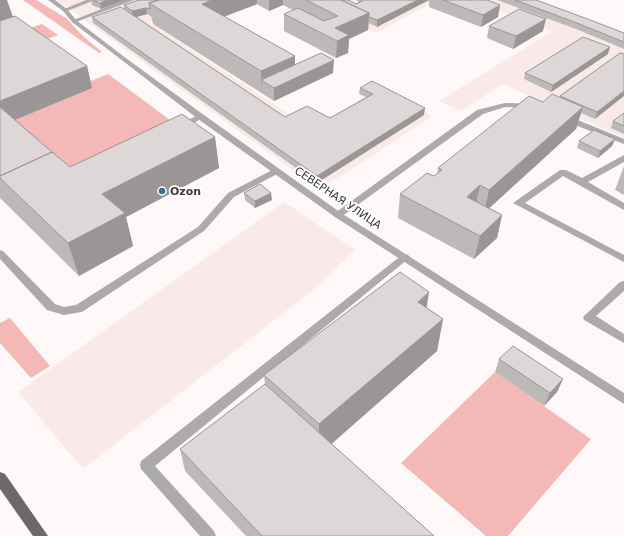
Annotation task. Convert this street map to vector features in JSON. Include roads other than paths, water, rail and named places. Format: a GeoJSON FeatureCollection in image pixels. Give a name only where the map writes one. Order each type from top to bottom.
{"type":"FeatureCollection","features":[{"type":"Feature","properties":{"kind":"main road"},"geometry":{"type":"LineString","coordinates":[[0,478],[41,536]]}},
{"type":"Feature","properties":{"kind":"street","name":"СЕВЕРНАЯ УЛИЦА"},"geometry":{"type":"LineString","coordinates":[[51,0],[65,10],[74,21],[201,117],[338,215],[624,398]]}},
{"type":"Feature","properties":{"kind":"street"},"geometry":{"type":"LineString","coordinates":[[65,10],[92,0]]}},
{"type":"Feature","properties":{"kind":"street"},"geometry":{"type":"LineString","coordinates":[[74,21],[131,0]]}},
{"type":"Feature","properties":{"kind":"street"},"geometry":{"type":"LineString","coordinates":[[338,215],[480,112],[497,105],[518,104],[537,107]]}},
{"type":"Feature","properties":{"kind":"street"},"geometry":{"type":"LineString","coordinates":[[556,114],[624,142]]}},
{"type":"Feature","properties":{"kind":"street"},"geometry":{"type":"LineString","coordinates":[[172,130],[201,117]]}},
{"type":"Feature","properties":{"kind":"street"},"geometry":{"type":"LineString","coordinates":[[582,182],[624,158]]}},
{"type":"Feature","properties":{"kind":"street"},"geometry":{"type":"LineString","coordinates":[[0,253],[51,308],[64,311],[78,309],[201,229],[231,195],[276,171]]}},
{"type":"Feature","properties":{"kind":"street"},"geometry":{"type":"LineString","coordinates":[[624,207],[563,172],[518,203],[624,259]]}},
{"type":"Feature","properties":{"kind":"street"},"geometry":{"type":"LineString","coordinates":[[209,536],[146,465],[404,258]]}},
{"type":"Feature","properties":{"kind":"street"},"geometry":{"type":"LineString","coordinates":[[624,285],[588,316],[624,339]]}},
{"type":"Feature","properties":{"kind":"place","name":"Ozon"},"geometry":{"type":"Point","coordinates":[162,191]}}]}
